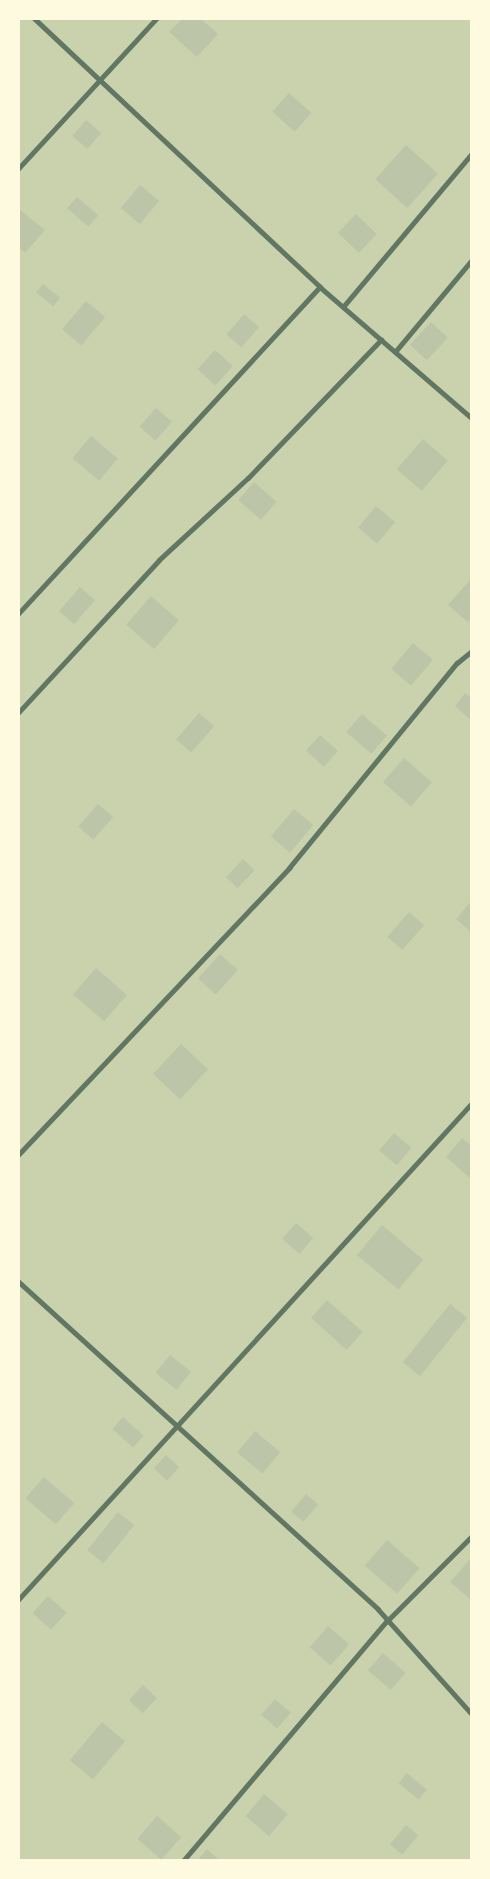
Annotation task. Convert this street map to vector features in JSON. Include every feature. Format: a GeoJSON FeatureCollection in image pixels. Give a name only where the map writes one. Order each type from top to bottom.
{"type":"FeatureCollection","features":[{"type":"Feature","properties":{"kind":"lane"},"geometry":{"type":"LineString","coordinates":[[34,18],[320,287],[472,418]]}},
{"type":"Feature","properties":{"kind":"lane"},"geometry":{"type":"LineString","coordinates":[[18,169],[157,18]]}},
{"type":"Feature","properties":{"kind":"lane"},"geometry":{"type":"LineString","coordinates":[[343,307],[472,153]]}},
{"type":"Feature","properties":{"kind":"lane"},"geometry":{"type":"LineString","coordinates":[[395,352],[472,260]]}},
{"type":"Feature","properties":{"kind":"lane"},"geometry":{"type":"LineString","coordinates":[[18,614],[320,287]]}},
{"type":"Feature","properties":{"kind":"lane"},"geometry":{"type":"LineString","coordinates":[[18,713],[159,560],[248,478],[381,340]]}},
{"type":"Feature","properties":{"kind":"lane"},"geometry":{"type":"LineString","coordinates":[[18,1155],[289,868],[457,663],[472,651]]}},
{"type":"Feature","properties":{"kind":"lane"},"geometry":{"type":"LineString","coordinates":[[18,1600],[176,1424],[472,1103]]}},
{"type":"Feature","properties":{"kind":"lane"},"geometry":{"type":"LineString","coordinates":[[18,1281],[378,1609],[386,1622],[472,1714]]}},
{"type":"Feature","properties":{"kind":"lane"},"geometry":{"type":"LineString","coordinates":[[183,1861],[386,1622],[472,1536]]}},
{"type":"Feature","properties":{"kind":"green space"},"geometry":{"type":"Polygon","coordinates":[[[18,18],[472,18],[472,1861],[18,1861],[18,18]]]}},
{"type":"Feature","properties":{"kind":"building"},"geometry":{"type":"Polygon","coordinates":[[[183,18],[200,18],[218,34],[197,57],[169,32],[183,18]]]}},
{"type":"Feature","properties":{"kind":"building"},"geometry":{"type":"Polygon","coordinates":[[[289,93],[311,113],[295,132],[272,112],[289,93]]]}},
{"type":"Feature","properties":{"kind":"building"},"geometry":{"type":"Polygon","coordinates":[[[86,120],[101,133],[87,149],[72,136],[86,120]]]}},
{"type":"Feature","properties":{"kind":"building"},"geometry":{"type":"Polygon","coordinates":[[[406,145],[438,174],[407,208],[375,179],[406,145]]]}},
{"type":"Feature","properties":{"kind":"building"},"geometry":{"type":"Polygon","coordinates":[[[140,185],[159,201],[140,224],[121,208],[140,185]]]}},
{"type":"Feature","properties":{"kind":"building"},"geometry":{"type":"Polygon","coordinates":[[[77,197],[98,215],[88,227],[67,208],[77,197]]]}},
{"type":"Feature","properties":{"kind":"building"},"geometry":{"type":"Polygon","coordinates":[[[19,209],[45,230],[25,253],[18,247],[19,209]]]}},
{"type":"Feature","properties":{"kind":"building"},"geometry":{"type":"Polygon","coordinates":[[[356,214],[377,234],[359,253],[338,233],[356,214]]]}},
{"type":"Feature","properties":{"kind":"building"},"geometry":{"type":"Polygon","coordinates":[[[43,284],[60,298],[53,306],[36,293],[43,284]]]}},
{"type":"Feature","properties":{"kind":"building"},"geometry":{"type":"Polygon","coordinates":[[[86,301],[105,317],[81,345],[62,329],[86,301]]]}},
{"type":"Feature","properties":{"kind":"building"},"geometry":{"type":"Polygon","coordinates":[[[244,314],[259,327],[241,347],[226,334],[244,314]]]}},
{"type":"Feature","properties":{"kind":"building"},"geometry":{"type":"Polygon","coordinates":[[[431,322],[448,338],[427,360],[410,345],[431,322]]]}},
{"type":"Feature","properties":{"kind":"building"},"geometry":{"type":"Polygon","coordinates":[[[215,350],[233,366],[215,385],[198,369],[215,350]]]}},
{"type":"Feature","properties":{"kind":"building"},"geometry":{"type":"Polygon","coordinates":[[[156,408],[172,422],[155,441],[140,427],[156,408]]]}},
{"type":"Feature","properties":{"kind":"building"},"geometry":{"type":"Polygon","coordinates":[[[91,436],[118,458],[99,481],[72,458],[91,436]]]}},
{"type":"Feature","properties":{"kind":"building"},"geometry":{"type":"Polygon","coordinates":[[[423,439],[448,461],[422,491],[397,469],[423,439]]]}},
{"type":"Feature","properties":{"kind":"building"},"geometry":{"type":"Polygon","coordinates":[[[254,482],[277,502],[261,520],[238,500],[254,482]]]}},
{"type":"Feature","properties":{"kind":"building"},"geometry":{"type":"Polygon","coordinates":[[[376,506],[395,522],[377,544],[358,527],[376,506]]]}},
{"type":"Feature","properties":{"kind":"building"},"geometry":{"type":"Polygon","coordinates":[[[470,580],[472,618],[468,622],[448,605],[470,580]]]}},
{"type":"Feature","properties":{"kind":"building"},"geometry":{"type":"Polygon","coordinates":[[[80,587],[95,600],[74,624],[59,611],[80,587]]]}},
{"type":"Feature","properties":{"kind":"building"},"geometry":{"type":"Polygon","coordinates":[[[151,596],[179,620],[154,649],[126,625],[151,596]]]}},
{"type":"Feature","properties":{"kind":"building"},"geometry":{"type":"Polygon","coordinates":[[[413,643],[433,660],[411,686],[391,669],[413,643]]]}},
{"type":"Feature","properties":{"kind":"building"},"geometry":{"type":"Polygon","coordinates":[[[465,693],[472,698],[472,721],[455,706],[465,693]]]}},
{"type":"Feature","properties":{"kind":"building"},"geometry":{"type":"Polygon","coordinates":[[[199,713],[214,726],[191,753],[176,739],[199,713]]]}},
{"type":"Feature","properties":{"kind":"building"},"geometry":{"type":"Polygon","coordinates":[[[362,714],[387,736],[371,754],[346,732],[362,714]]]}},
{"type":"Feature","properties":{"kind":"building"},"geometry":{"type":"Polygon","coordinates":[[[320,735],[338,751],[324,767],[306,751],[320,735]]]}},
{"type":"Feature","properties":{"kind":"building"},"geometry":{"type":"Polygon","coordinates":[[[404,758],[432,782],[411,806],[383,782],[404,758]]]}},
{"type":"Feature","properties":{"kind":"building"},"geometry":{"type":"Polygon","coordinates":[[[98,804],[113,817],[93,840],[78,827],[98,804]]]}},
{"type":"Feature","properties":{"kind":"building"},"geometry":{"type":"Polygon","coordinates":[[[294,809],[313,825],[290,853],[271,837],[294,809]]]}},
{"type":"Feature","properties":{"kind":"building"},"geometry":{"type":"Polygon","coordinates":[[[243,859],[255,870],[238,888],[226,877],[243,859]]]}},
{"type":"Feature","properties":{"kind":"building"},"geometry":{"type":"Polygon","coordinates":[[[472,900],[472,933],[456,919],[472,900]]]}},
{"type":"Feature","properties":{"kind":"building"},"geometry":{"type":"Polygon","coordinates":[[[409,912],[424,925],[402,950],[387,937],[409,912]]]}},
{"type":"Feature","properties":{"kind":"building"},"geometry":{"type":"Polygon","coordinates":[[[220,954],[238,970],[216,995],[198,979],[220,954]]]}},
{"type":"Feature","properties":{"kind":"building"},"geometry":{"type":"Polygon","coordinates":[[[96,968],[127,995],[104,1021],[73,994],[96,968]]]}},
{"type":"Feature","properties":{"kind":"building"},"geometry":{"type":"Polygon","coordinates":[[[181,1044],[208,1069],[180,1099],[153,1074],[181,1044]]]}},
{"type":"Feature","properties":{"kind":"building"},"geometry":{"type":"Polygon","coordinates":[[[394,1133],[412,1148],[397,1165],[379,1151],[394,1133]]]}},
{"type":"Feature","properties":{"kind":"building"},"geometry":{"type":"Polygon","coordinates":[[[462,1138],[472,1146],[472,1180],[446,1157],[462,1138]]]}},
{"type":"Feature","properties":{"kind":"building"},"geometry":{"type":"Polygon","coordinates":[[[296,1223],[313,1238],[300,1254],[282,1239],[296,1223]]]}},
{"type":"Feature","properties":{"kind":"building"},"geometry":{"type":"Polygon","coordinates":[[[382,1225],[423,1260],[398,1290],[357,1255],[382,1225]]]}},
{"type":"Feature","properties":{"kind":"building"},"geometry":{"type":"Polygon","coordinates":[[[327,1300],[363,1332],[347,1350],[311,1318],[327,1300]]]}},
{"type":"Feature","properties":{"kind":"building"},"geometry":{"type":"Polygon","coordinates":[[[450,1304],[467,1318],[420,1376],[403,1362],[450,1304]]]}},
{"type":"Feature","properties":{"kind":"building"},"geometry":{"type":"Polygon","coordinates":[[[170,1355],[191,1372],[177,1390],[156,1373],[170,1355]]]}},
{"type":"Feature","properties":{"kind":"building"},"geometry":{"type":"Polygon","coordinates":[[[123,1417],[144,1436],[133,1448],[112,1429],[123,1417]]]}},
{"type":"Feature","properties":{"kind":"building"},"geometry":{"type":"Polygon","coordinates":[[[255,1431],[280,1452],[262,1474],[237,1452],[255,1431]]]}},
{"type":"Feature","properties":{"kind":"building"},"geometry":{"type":"Polygon","coordinates":[[[166,1455],[179,1467],[167,1480],[154,1468],[166,1455]]]}},
{"type":"Feature","properties":{"kind":"building"},"geometry":{"type":"Polygon","coordinates":[[[44,1477],[74,1503],[56,1524],[26,1498],[44,1477]]]}},
{"type":"Feature","properties":{"kind":"building"},"geometry":{"type":"Polygon","coordinates":[[[306,1494],[318,1504],[303,1522],[291,1512],[306,1494]]]}},
{"type":"Feature","properties":{"kind":"building"},"geometry":{"type":"Polygon","coordinates":[[[118,1512],[134,1525],[103,1563],[87,1550],[118,1512]]]}},
{"type":"Feature","properties":{"kind":"building"},"geometry":{"type":"Polygon","coordinates":[[[387,1540],[419,1568],[397,1594],[365,1566],[387,1540]]]}},
{"type":"Feature","properties":{"kind":"building"},"geometry":{"type":"Polygon","coordinates":[[[472,1557],[472,1597],[470,1599],[450,1582],[472,1557]]]}},
{"type":"Feature","properties":{"kind":"building"},"geometry":{"type":"Polygon","coordinates":[[[48,1596],[67,1613],[51,1630],[33,1613],[48,1596]]]}},
{"type":"Feature","properties":{"kind":"building"},"geometry":{"type":"Polygon","coordinates":[[[328,1626],[349,1644],[331,1666],[310,1647],[328,1626]]]}},
{"type":"Feature","properties":{"kind":"building"},"geometry":{"type":"Polygon","coordinates":[[[383,1653],[406,1673],[391,1690],[368,1670],[383,1653]]]}},
{"type":"Feature","properties":{"kind":"building"},"geometry":{"type":"Polygon","coordinates":[[[143,1685],[157,1698],[143,1713],[129,1700],[143,1685]]]}},
{"type":"Feature","properties":{"kind":"building"},"geometry":{"type":"Polygon","coordinates":[[[275,1699],[291,1713],[277,1729],[261,1715],[275,1699]]]}},
{"type":"Feature","properties":{"kind":"building"},"geometry":{"type":"Polygon","coordinates":[[[102,1722],[125,1741],[93,1780],[70,1760],[102,1722]]]}},
{"type":"Feature","properties":{"kind":"building"},"geometry":{"type":"Polygon","coordinates":[[[407,1773],[427,1790],[419,1800],[399,1783],[407,1773]]]}},
{"type":"Feature","properties":{"kind":"building"},"geometry":{"type":"Polygon","coordinates":[[[264,1794],[288,1814],[269,1836],[245,1816],[264,1794]]]}},
{"type":"Feature","properties":{"kind":"building"},"geometry":{"type":"Polygon","coordinates":[[[157,1816],[181,1837],[161,1860],[137,1839],[157,1816]]]}},
{"type":"Feature","properties":{"kind":"building"},"geometry":{"type":"Polygon","coordinates":[[[406,1825],[418,1835],[402,1854],[390,1844],[406,1825]]]}},
{"type":"Feature","properties":{"kind":"building"},"geometry":{"type":"Polygon","coordinates":[[[207,1849],[220,1861],[197,1861],[207,1849]]]}}]}
